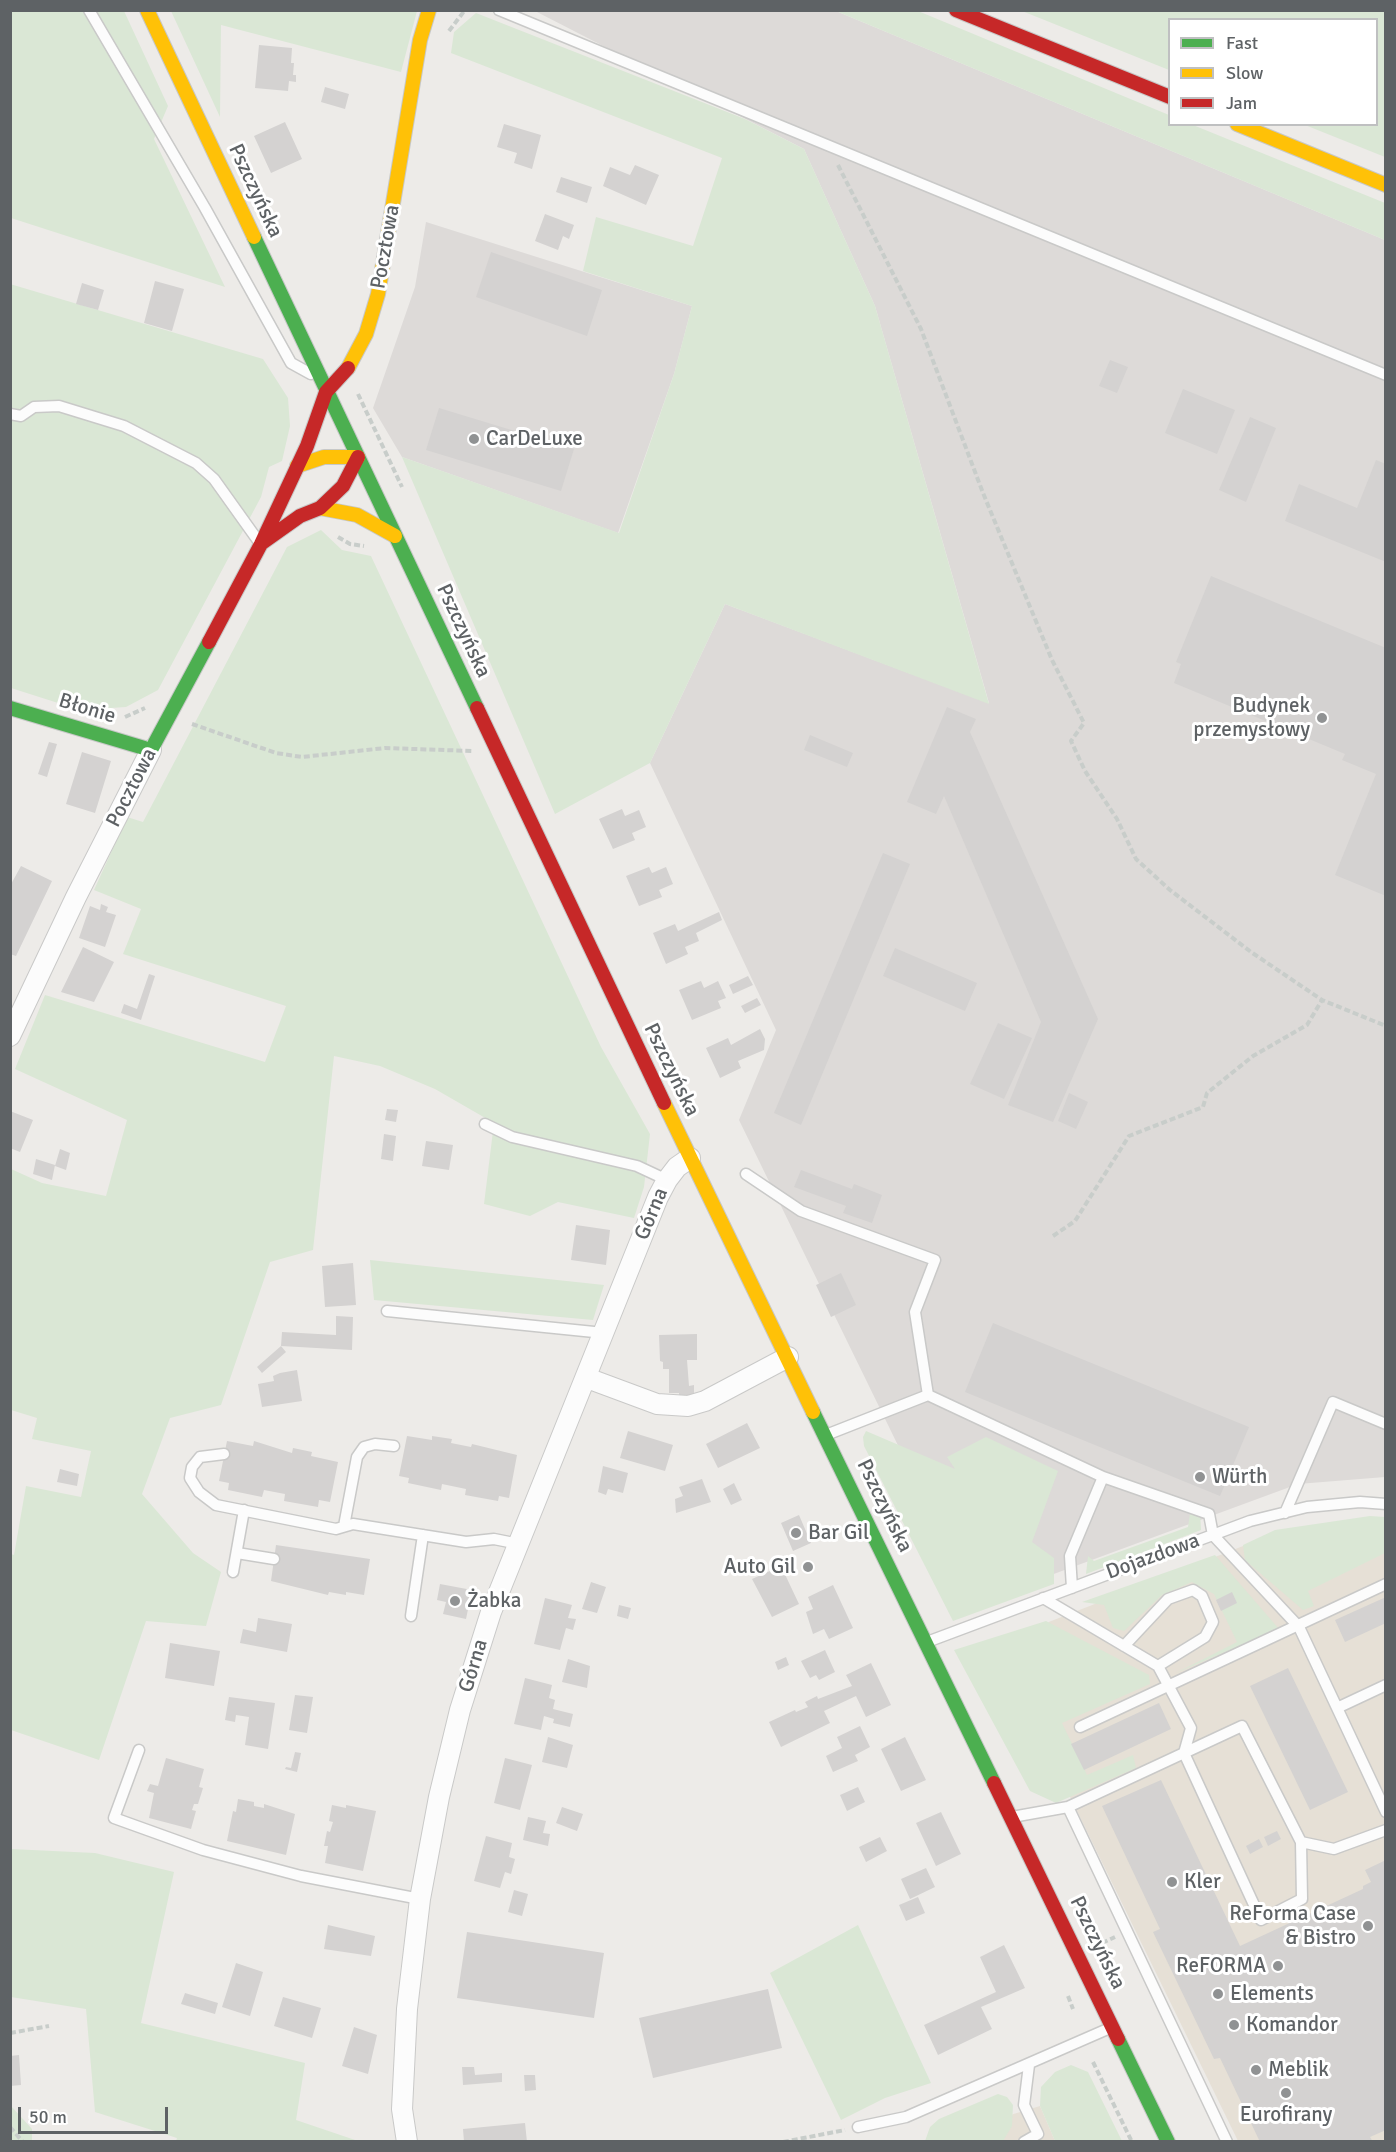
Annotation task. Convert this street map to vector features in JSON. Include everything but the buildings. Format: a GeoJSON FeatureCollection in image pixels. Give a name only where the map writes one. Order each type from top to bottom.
{"type":"FeatureCollection","features":[{"type":"Feature","properties":{"kind":"main road","name":"Pszczyńska"},"geometry":{"type":"LineString","coordinates":[[147,10],[690,1158],[1168,2142]]}},
{"type":"Feature","properties":{"kind":"main road","name":"Pocztowa"},"geometry":{"type":"LineString","coordinates":[[151,750],[261,544],[297,466],[326,392],[344,375],[354,360],[373,314],[393,218],[418,48],[429,10]]}},
{"type":"Feature","properties":{"kind":"main road"},"geometry":{"type":"LineString","coordinates":[[956,10],[1168,96]]}},
{"type":"Feature","properties":{"kind":"main road"},"geometry":{"type":"LineString","coordinates":[[1242,126],[1386,185]]}},
{"type":"Feature","properties":{"kind":"main road"},"geometry":{"type":"LineString","coordinates":[[297,466],[324,457],[358,457]]}},
{"type":"Feature","properties":{"kind":"main road","name":"Pocztowa"},"geometry":{"type":"LineString","coordinates":[[261,544],[300,516],[320,508],[343,486],[358,457]]}},
{"type":"Feature","properties":{"kind":"main road"},"geometry":{"type":"LineString","coordinates":[[320,508],[357,516],[395,536]]}},
{"type":"Feature","properties":{"kind":"main road","name":"Błonie"},"geometry":{"type":"LineString","coordinates":[[10,708],[151,750]]}},
{"type":"Feature","properties":{"kind":"street","name":"Pocztowa"},"geometry":{"type":"LineString","coordinates":[[10,1036],[76,897],[151,750]]}},
{"type":"Feature","properties":{"kind":"street","name":"Górna"},"geometry":{"type":"LineString","coordinates":[[406,2142],[402,2109],[407,2009],[420,1899],[439,1797],[460,1710],[490,1612],[667,1180],[690,1158]]}},
{"type":"Feature","properties":{"kind":"street"},"geometry":{"type":"LineString","coordinates":[[587,1378],[657,1404],[688,1406],[705,1401],[788,1357]]}},
{"type":"Feature","properties":{"kind":"lane"},"geometry":{"type":"LineString","coordinates":[[89,10],[205,208],[291,363],[320,379]]}},
{"type":"Feature","properties":{"kind":"lane"},"geometry":{"type":"LineString","coordinates":[[499,10],[1386,375]]}},
{"type":"Feature","properties":{"kind":"lane"},"geometry":{"type":"LineString","coordinates":[[10,414],[21,416],[34,407],[59,406],[124,426],[196,463],[214,479],[261,544]]}},
{"type":"Feature","properties":{"kind":"lane"},"geometry":{"type":"LineString","coordinates":[[485,1124],[512,1137],[636,1166],[667,1180]]}},
{"type":"Feature","properties":{"kind":"lane"},"geometry":{"type":"LineString","coordinates":[[746,1174],[801,1210],[935,1260],[915,1312],[928,1395]]}},
{"type":"Feature","properties":{"kind":"lane"},"geometry":{"type":"LineString","coordinates":[[387,1311],[604,1333]]}},
{"type":"Feature","properties":{"kind":"lane"},"geometry":{"type":"LineString","coordinates":[[826,1435],[928,1395],[1103,1476],[1209,1514],[1213,1535],[1299,1627],[1386,1812]]}},
{"type":"Feature","properties":{"kind":"lane"},"geometry":{"type":"LineString","coordinates":[[1285,1513],[1333,1402],[1386,1424]]}},
{"type":"Feature","properties":{"kind":"lane"},"geometry":{"type":"LineString","coordinates":[[344,1526],[357,1457],[364,1447],[375,1444],[394,1446]]}},
{"type":"Feature","properties":{"kind":"lane"},"geometry":{"type":"LineString","coordinates":[[224,1454],[200,1457],[192,1467],[190,1478],[199,1492],[216,1505],[336,1528],[353,1524],[466,1542],[494,1539],[519,1544]]}},
{"type":"Feature","properties":{"kind":"lane"},"geometry":{"type":"LineString","coordinates":[[1072,1588],[1070,1556],[1103,1476]]}},
{"type":"Feature","properties":{"kind":"lane","name":"Dojazdowa"},"geometry":{"type":"LineString","coordinates":[[927,1642],[1250,1521],[1307,1507],[1360,1502],[1386,1504]]}},
{"type":"Feature","properties":{"kind":"lane"},"geometry":{"type":"LineString","coordinates":[[233,1572],[244,1510]]}},
{"type":"Feature","properties":{"kind":"lane"},"geometry":{"type":"LineString","coordinates":[[411,1616],[423,1535]]}},
{"type":"Feature","properties":{"kind":"lane"},"geometry":{"type":"LineString","coordinates":[[237,1553],[274,1559]]}},
{"type":"Feature","properties":{"kind":"lane"},"geometry":{"type":"LineString","coordinates":[[1080,1726],[1299,1627],[1386,1584]]}},
{"type":"Feature","properties":{"kind":"lane"},"geometry":{"type":"LineString","coordinates":[[1124,1646],[1168,1599],[1193,1590],[1202,1596],[1213,1622],[1205,1637],[1158,1666]]}},
{"type":"Feature","properties":{"kind":"lane"},"geometry":{"type":"LineString","coordinates":[[1012,1817],[1068,1808],[1184,1753],[1242,1726],[1301,1842],[1302,1899],[1261,1920],[1184,1753],[1191,1728],[1158,1666],[1043,1598]]}},
{"type":"Feature","properties":{"kind":"lane"},"geometry":{"type":"LineString","coordinates":[[1337,1708],[1386,1685]]}},
{"type":"Feature","properties":{"kind":"lane"},"geometry":{"type":"LineString","coordinates":[[139,1750],[114,1818],[203,1850],[246,1862],[301,1876],[420,1899]]}},
{"type":"Feature","properties":{"kind":"lane"},"geometry":{"type":"LineString","coordinates":[[1068,1808],[1227,2142]]}},
{"type":"Feature","properties":{"kind":"lane"},"geometry":{"type":"LineString","coordinates":[[1301,1842],[1334,1850],[1386,1830]]}},
{"type":"Feature","properties":{"kind":"lane"},"geometry":{"type":"LineString","coordinates":[[858,2127],[906,2116],[1029,2065],[1113,2026]]}},
{"type":"Feature","properties":{"kind":"lane"},"geometry":{"type":"LineString","coordinates":[[1024,2142],[1038,2134],[1024,2105],[1029,2065]]}},
{"type":"Feature","properties":{"kind":"path"},"geometry":{"type":"LineString","coordinates":[[830,147],[921,329],[983,493],[1052,660],[1084,723],[1071,741],[1085,771],[1118,819],[1136,859],[1170,890],[1251,952],[1322,1000],[1386,1026]]}},
{"type":"Feature","properties":{"kind":"path"},"geometry":{"type":"LineString","coordinates":[[116,719],[150,705]]}},
{"type":"Feature","properties":{"kind":"path"},"geometry":{"type":"LineString","coordinates":[[188,723],[276,753],[302,758],[385,748],[473,751]]}},
{"type":"Feature","properties":{"kind":"path"},"geometry":{"type":"LineString","coordinates":[[1053,1236],[1074,1221],[1129,1136],[1203,1107],[1207,1094],[1253,1056],[1307,1025],[1322,1000]]}},
{"type":"Feature","properties":{"kind":"path"},"geometry":{"type":"LineString","coordinates":[[10,2033],[49,2026]]}},
{"type":"Feature","properties":{"kind":"path"},"geometry":{"type":"LineString","coordinates":[[1093,2062],[1132,2142]]}},
{"type":"Feature","properties":{"kind":"path"},"geometry":{"type":"LineString","coordinates":[[10,2127],[23,2142]]}},
{"type":"Feature","properties":{"kind":"path"},"geometry":{"type":"LineString","coordinates":[[783,2142],[858,2127]]}},
{"type":"Feature","properties":{"kind":"shaded area"},"geometry":{"type":"Polygon","coordinates":[[[535,11],[836,11],[1385,240],[1385,1477],[1298,1484],[975,1603],[739,1120],[776,1030],[650,763],[725,604],[989,703],[875,306],[804,149],[535,11]]]}},
{"type":"Feature","properties":{"kind":"shaded area"},"geometry":{"type":"Polygon","coordinates":[[[426,222],[692,306],[674,374],[618,533],[402,457],[373,408],[415,287],[426,222]]]}},
{"type":"Feature","properties":{"kind":"shaded area"},"geometry":{"type":"Polygon","coordinates":[[[1385,1527],[1385,2141],[1238,2141],[995,1643],[1261,1539],[1385,1527]]]}},
{"type":"Feature","properties":{"kind":"shaded area"},"geometry":{"type":"Polygon","coordinates":[[[1040,2106],[1055,2141],[921,2142],[1040,2106]]]}},
{"type":"Feature","properties":{"kind":"green space"},"geometry":{"type":"Polygon","coordinates":[[[11,11],[124,11],[168,106],[154,139],[225,287],[11,218],[11,11]]]}},
{"type":"Feature","properties":{"kind":"green space"},"geometry":{"type":"Polygon","coordinates":[[[171,11],[417,11],[401,72],[221,25],[220,117],[171,11]]]}},
{"type":"Feature","properties":{"kind":"green space"},"geometry":{"type":"Polygon","coordinates":[[[836,11],[918,11],[1168,115],[1168,126],[1195,126],[1385,203],[1385,240],[836,11]]]}},
{"type":"Feature","properties":{"kind":"green space"},"geometry":{"type":"Polygon","coordinates":[[[1022,11],[1385,11],[1385,157],[1308,126],[1378,126],[1378,18],[1168,18],[1168,70],[1022,11]]]}},
{"type":"Feature","properties":{"kind":"green space"},"geometry":{"type":"Polygon","coordinates":[[[476,13],[745,119],[804,149],[875,306],[989,704],[725,604],[650,763],[555,814],[402,457],[619,533],[674,374],[692,306],[583,271],[596,217],[693,246],[722,158],[451,53],[454,32],[476,13]]]}},
{"type":"Feature","properties":{"kind":"green space"},"geometry":{"type":"Polygon","coordinates":[[[10,284],[263,359],[288,398],[290,426],[282,461],[269,467],[261,497],[158,690],[126,707],[80,710],[11,688],[10,284]]]}},
{"type":"Feature","properties":{"kind":"green space"},"geometry":{"type":"Polygon","coordinates":[[[321,530],[342,550],[371,556],[601,1047],[650,1134],[644,1187],[634,1218],[558,1202],[530,1216],[484,1204],[494,1123],[435,1089],[380,1066],[334,1056],[313,1250],[270,1262],[221,1405],[170,1418],[142,1494],[193,1553],[221,1572],[206,1626],[146,1621],[99,1760],[11,1730],[11,1554],[14,1555],[26,1486],[81,1497],[91,1451],[32,1439],[37,1418],[11,1410],[11,1169],[42,1183],[106,1196],[127,1120],[15,1069],[45,995],[265,1062],[286,1006],[123,954],[141,909],[94,890],[127,817],[143,822],[287,547],[321,530]]]}},
{"type":"Feature","properties":{"kind":"green space"},"geometry":{"type":"Polygon","coordinates":[[[370,1260],[604,1285],[593,1320],[374,1300],[370,1260]]]}},
{"type":"Feature","properties":{"kind":"green space"},"geometry":{"type":"Polygon","coordinates":[[[866,1431],[955,1469],[947,1457],[986,1437],[1058,1471],[1032,1542],[1054,1558],[1054,1584],[953,1621],[864,1446],[863,1437],[866,1431]]]}},
{"type":"Feature","properties":{"kind":"green space"},"geometry":{"type":"Polygon","coordinates":[[[1200,1511],[1201,1530],[1086,1574],[1088,1556],[1094,1561],[1188,1527],[1190,1513],[1200,1511]]]}},
{"type":"Feature","properties":{"kind":"green space"},"geometry":{"type":"Polygon","coordinates":[[[1370,1516],[1385,1517],[1385,1553],[1308,1591],[1314,1606],[1303,1610],[1245,1560],[1243,1545],[1275,1530],[1370,1516]]]}},
{"type":"Feature","properties":{"kind":"green space"},"geometry":{"type":"Polygon","coordinates":[[[1215,1555],[1279,1629],[1176,1673],[1237,1642],[1214,1594],[1192,1582],[1162,1595],[1124,1631],[1113,1628],[1104,1605],[1082,1602],[1215,1555]]]}},
{"type":"Feature","properties":{"kind":"green space"},"geometry":{"type":"Polygon","coordinates":[[[1046,1621],[1149,1675],[1150,1684],[1062,1723],[1087,1775],[1133,1755],[1136,1768],[1056,1803],[1030,1791],[954,1650],[1046,1621]]]}},
{"type":"Feature","properties":{"kind":"green space"},"geometry":{"type":"Polygon","coordinates":[[[11,1849],[95,1853],[174,1872],[141,2023],[305,2063],[296,2120],[358,2141],[176,2141],[177,2138],[95,2112],[86,2009],[11,1997],[11,1849]]]}},
{"type":"Feature","properties":{"kind":"green space"},"geometry":{"type":"Polygon","coordinates":[[[858,1925],[931,2083],[885,2098],[841,2120],[770,1973],[858,1925]]]}},
{"type":"Feature","properties":{"kind":"green space"},"geometry":{"type":"Polygon","coordinates":[[[1071,2065],[1088,2072],[1122,2141],[1055,2141],[1040,2106],[1041,2087],[1055,2072],[1071,2065]]]}},
{"type":"Feature","properties":{"kind":"green space"},"geometry":{"type":"Polygon","coordinates":[[[998,2094],[1007,2097],[1013,2105],[1012,2126],[1003,2141],[925,2141],[930,2127],[939,2119],[998,2094]]]}},
{"type":"Feature","properties":{"kind":"green space"},"geometry":{"type":"Polygon","coordinates":[[[11,2106],[32,2129],[32,2141],[11,2141],[11,2106]]]}},
{"type":"Feature","properties":{"kind":"traffic: fast"},"geometry":{"type":"LineString","coordinates":[[254,237],[477,708]]}},
{"type":"Feature","properties":{"kind":"traffic: fast"},"geometry":{"type":"LineString","coordinates":[[10,708],[151,750],[209,642]]}},
{"type":"Feature","properties":{"kind":"traffic: fast"},"geometry":{"type":"LineString","coordinates":[[813,1412],[994,1783]]}},
{"type":"Feature","properties":{"kind":"traffic: fast"},"geometry":{"type":"LineString","coordinates":[[1118,2039],[1168,2142]]}},
{"type":"Feature","properties":{"kind":"traffic: slow"},"geometry":{"type":"LineString","coordinates":[[147,10],[254,237]]}},
{"type":"Feature","properties":{"kind":"traffic: slow"},"geometry":{"type":"LineString","coordinates":[[348,368],[366,334],[378,294],[420,40],[429,10]]}},
{"type":"Feature","properties":{"kind":"traffic: slow"},"geometry":{"type":"LineString","coordinates":[[1242,126],[1386,185]]}},
{"type":"Feature","properties":{"kind":"traffic: slow"},"geometry":{"type":"LineString","coordinates":[[297,466],[324,457],[358,457]]}},
{"type":"Feature","properties":{"kind":"traffic: slow"},"geometry":{"type":"LineString","coordinates":[[320,508],[357,515],[395,536]]}},
{"type":"Feature","properties":{"kind":"traffic: slow"},"geometry":{"type":"LineString","coordinates":[[664,1103],[813,1412]]}},
{"type":"Feature","properties":{"kind":"traffic: jam"},"geometry":{"type":"LineString","coordinates":[[956,10],[1168,96]]}},
{"type":"Feature","properties":{"kind":"traffic: jam"},"geometry":{"type":"LineString","coordinates":[[209,642],[261,544],[307,446],[326,392],[348,368]]}},
{"type":"Feature","properties":{"kind":"traffic: jam"},"geometry":{"type":"LineString","coordinates":[[262,543],[300,516],[320,508],[343,486],[358,457]]}},
{"type":"Feature","properties":{"kind":"traffic: jam"},"geometry":{"type":"LineString","coordinates":[[477,708],[664,1103]]}},
{"type":"Feature","properties":{"kind":"traffic: jam"},"geometry":{"type":"LineString","coordinates":[[994,1783],[1118,2039]]}},
{"type":"Feature","properties":{"kind":"place","name":"CarDeLuxe"},"geometry":{"type":"Point","coordinates":[474,439]}},
{"type":"Feature","properties":{"kind":"place","name":"Budynek przemysłowy"},"geometry":{"type":"Point","coordinates":[1322,718]}},
{"type":"Feature","properties":{"kind":"place","name":"Würth"},"geometry":{"type":"Point","coordinates":[1200,1477]}},
{"type":"Feature","properties":{"kind":"place","name":"Bar Gil"},"geometry":{"type":"Point","coordinates":[796,1533]}},
{"type":"Feature","properties":{"kind":"place","name":"Auto Gil"},"geometry":{"type":"Point","coordinates":[808,1567]}},
{"type":"Feature","properties":{"kind":"place","name":"Żabka"},"geometry":{"type":"Point","coordinates":[455,1601]}},
{"type":"Feature","properties":{"kind":"place","name":"Kler"},"geometry":{"type":"Point","coordinates":[1172,1882]}},
{"type":"Feature","properties":{"kind":"place","name":"ReForma Case & Bistro"},"geometry":{"type":"Point","coordinates":[1368,1926]}},
{"type":"Feature","properties":{"kind":"place","name":"ReFORMA"},"geometry":{"type":"Point","coordinates":[1278,1966]}},
{"type":"Feature","properties":{"kind":"place","name":"Elements"},"geometry":{"type":"Point","coordinates":[1218,1994]}},
{"type":"Feature","properties":{"kind":"place","name":"Komandor"},"geometry":{"type":"Point","coordinates":[1234,2025]}},
{"type":"Feature","properties":{"kind":"place","name":"Meblik"},"geometry":{"type":"Point","coordinates":[1256,2070]}},
{"type":"Feature","properties":{"kind":"place","name":"Eurofirany"},"geometry":{"type":"Point","coordinates":[1286,2093]}}]}
